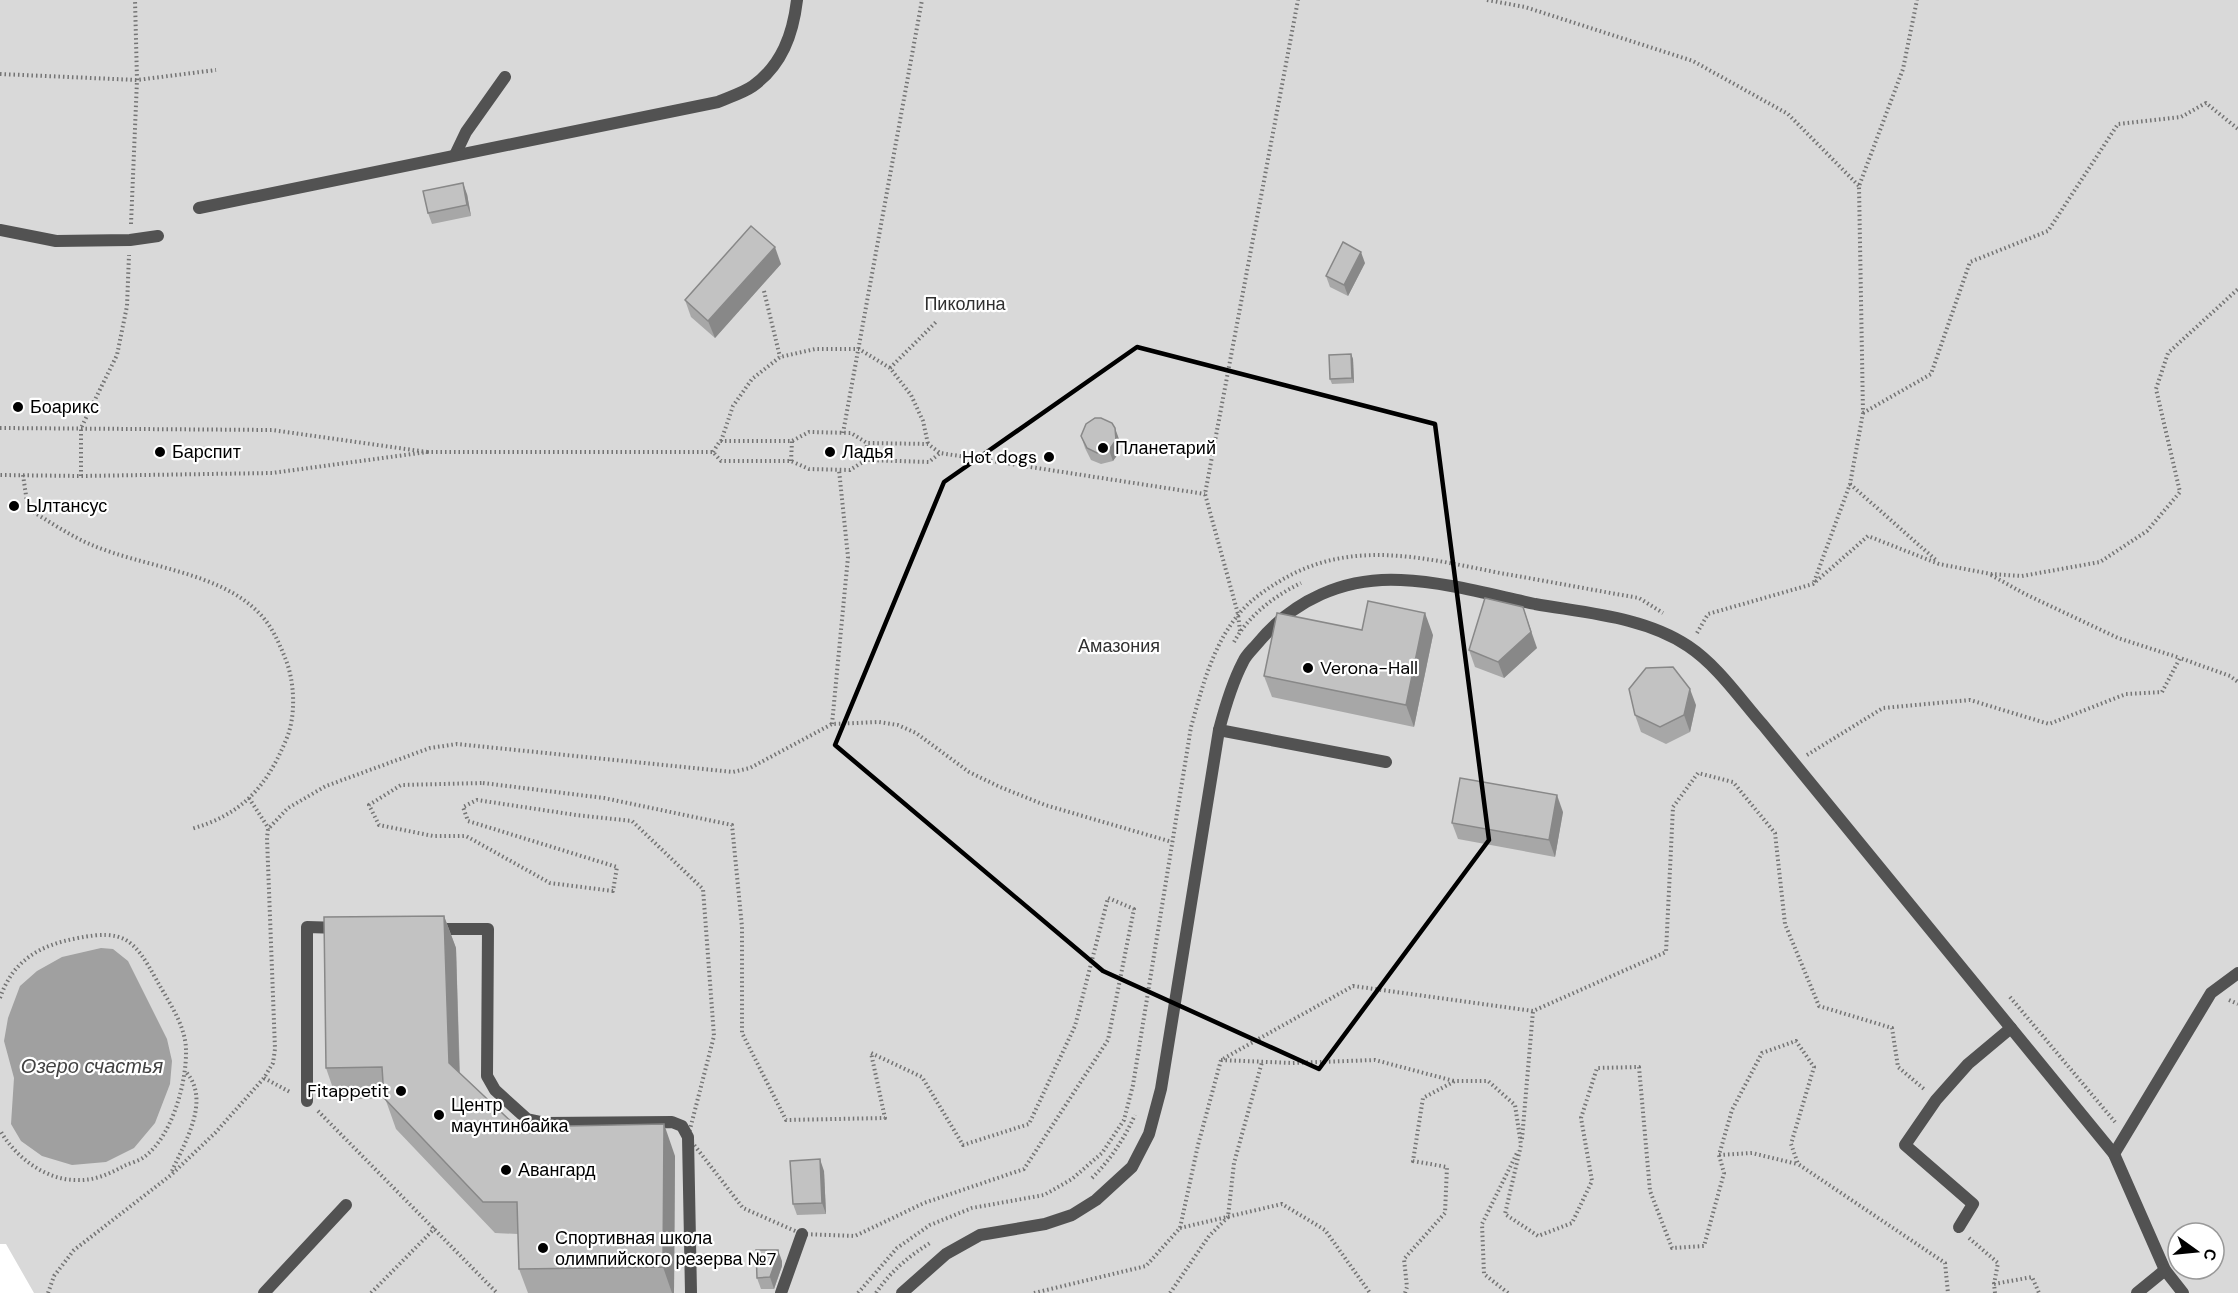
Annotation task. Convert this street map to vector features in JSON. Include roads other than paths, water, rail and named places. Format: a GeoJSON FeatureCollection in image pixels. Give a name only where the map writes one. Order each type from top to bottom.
{"type":"FeatureCollection","features":[{"type":"Feature","properties":{"kind":"street"},"geometry":{"type":"LineString","coordinates":[[199,208],[718,102],[752,87],[772,69],[784,52],[795,19],[797,0]]}},
{"type":"Feature","properties":{"kind":"street"},"geometry":{"type":"LineString","coordinates":[[455,155],[465,132],[505,77]]}},
{"type":"Feature","properties":{"kind":"street"},"geometry":{"type":"LineString","coordinates":[[0,230],[56,241],[130,240],[158,236]]}},
{"type":"Feature","properties":{"kind":"street"},"geometry":{"type":"LineString","coordinates":[[902,1293],[946,1254],[980,1235],[1045,1224],[1072,1215],[1096,1200],[1132,1167],[1149,1134],[1161,1089],[1219,730],[1227,700],[1244,660],[1270,628],[1310,598],[1360,582],[1401,580],[1448,586],[1604,617],[1655,629],[1689,646],[1712,667],[1794,763],[2114,1154],[2165,1270],[2183,1293]]}},
{"type":"Feature","properties":{"kind":"street"},"geometry":{"type":"LineString","coordinates":[[1219,730],[1386,762]]}},
{"type":"Feature","properties":{"kind":"street"},"geometry":{"type":"LineString","coordinates":[[307,1101],[307,927],[352,928]]}},
{"type":"Feature","properties":{"kind":"street"},"geometry":{"type":"LineString","coordinates":[[420,929],[488,929],[487,1076],[495,1090],[527,1119],[546,1123],[672,1122],[682,1126],[688,1137],[691,1293]]}},
{"type":"Feature","properties":{"kind":"street"},"geometry":{"type":"LineString","coordinates":[[2114,1154],[2211,993],[2238,973]]}},
{"type":"Feature","properties":{"kind":"street"},"geometry":{"type":"LineString","coordinates":[[1959,1227],[1973,1204],[1905,1145],[1936,1100],[1968,1064],[2011,1028]]}},
{"type":"Feature","properties":{"kind":"street"},"geometry":{"type":"LineString","coordinates":[[264,1293],[346,1205]]}},
{"type":"Feature","properties":{"kind":"street"},"geometry":{"type":"LineString","coordinates":[[781,1293],[802,1234]]}},
{"type":"Feature","properties":{"kind":"street"},"geometry":{"type":"LineString","coordinates":[[2137,1293],[2165,1270]]}},
{"type":"Feature","properties":{"kind":"water","name":"Озеро счастья"},"geometry":{"type":"Polygon","coordinates":[[[101,948],[113,949],[128,961],[167,1039],[172,1061],[170,1084],[155,1123],[134,1148],[106,1162],[72,1165],[42,1156],[21,1141],[11,1124],[14,1078],[4,1041],[8,1018],[20,986],[37,971],[62,957],[101,948]]]}},
{"type":"Feature","properties":{"kind":"place","name":"Боарикс"},"geometry":{"type":"Point","coordinates":[18,407]}},
{"type":"Feature","properties":{"kind":"place","name":"Планетарий"},"geometry":{"type":"Point","coordinates":[1103,448]}},
{"type":"Feature","properties":{"kind":"place","name":"Барспит"},"geometry":{"type":"Point","coordinates":[160,452]}},
{"type":"Feature","properties":{"kind":"place","name":"Ладья"},"geometry":{"type":"Point","coordinates":[830,452]}},
{"type":"Feature","properties":{"kind":"place","name":"Hot dogs"},"geometry":{"type":"Point","coordinates":[1049,457]}},
{"type":"Feature","properties":{"kind":"place","name":"Ылтансус"},"geometry":{"type":"Point","coordinates":[14,506]}},
{"type":"Feature","properties":{"kind":"place","name":"Verona-Hall"},"geometry":{"type":"Point","coordinates":[1308,668]}},
{"type":"Feature","properties":{"kind":"place","name":"Fitappetit"},"geometry":{"type":"Point","coordinates":[401,1091]}},
{"type":"Feature","properties":{"kind":"place","name":"Центр маунтинбайка"},"geometry":{"type":"Point","coordinates":[439,1115]}},
{"type":"Feature","properties":{"kind":"place","name":"Авангард"},"geometry":{"type":"Point","coordinates":[506,1170]}},
{"type":"Feature","properties":{"kind":"place","name":"Спортивная школа олимпийского резерва №7"},"geometry":{"type":"Point","coordinates":[543,1248]}},
{"type":"Feature","properties":{"kind":"park label","name":"Пиколина"},"geometry":{"type":"Point","coordinates":[965,304]}},
{"type":"Feature","properties":{"kind":"park label","name":"Амазония"},"geometry":{"type":"Point","coordinates":[1119,646]}}]}
